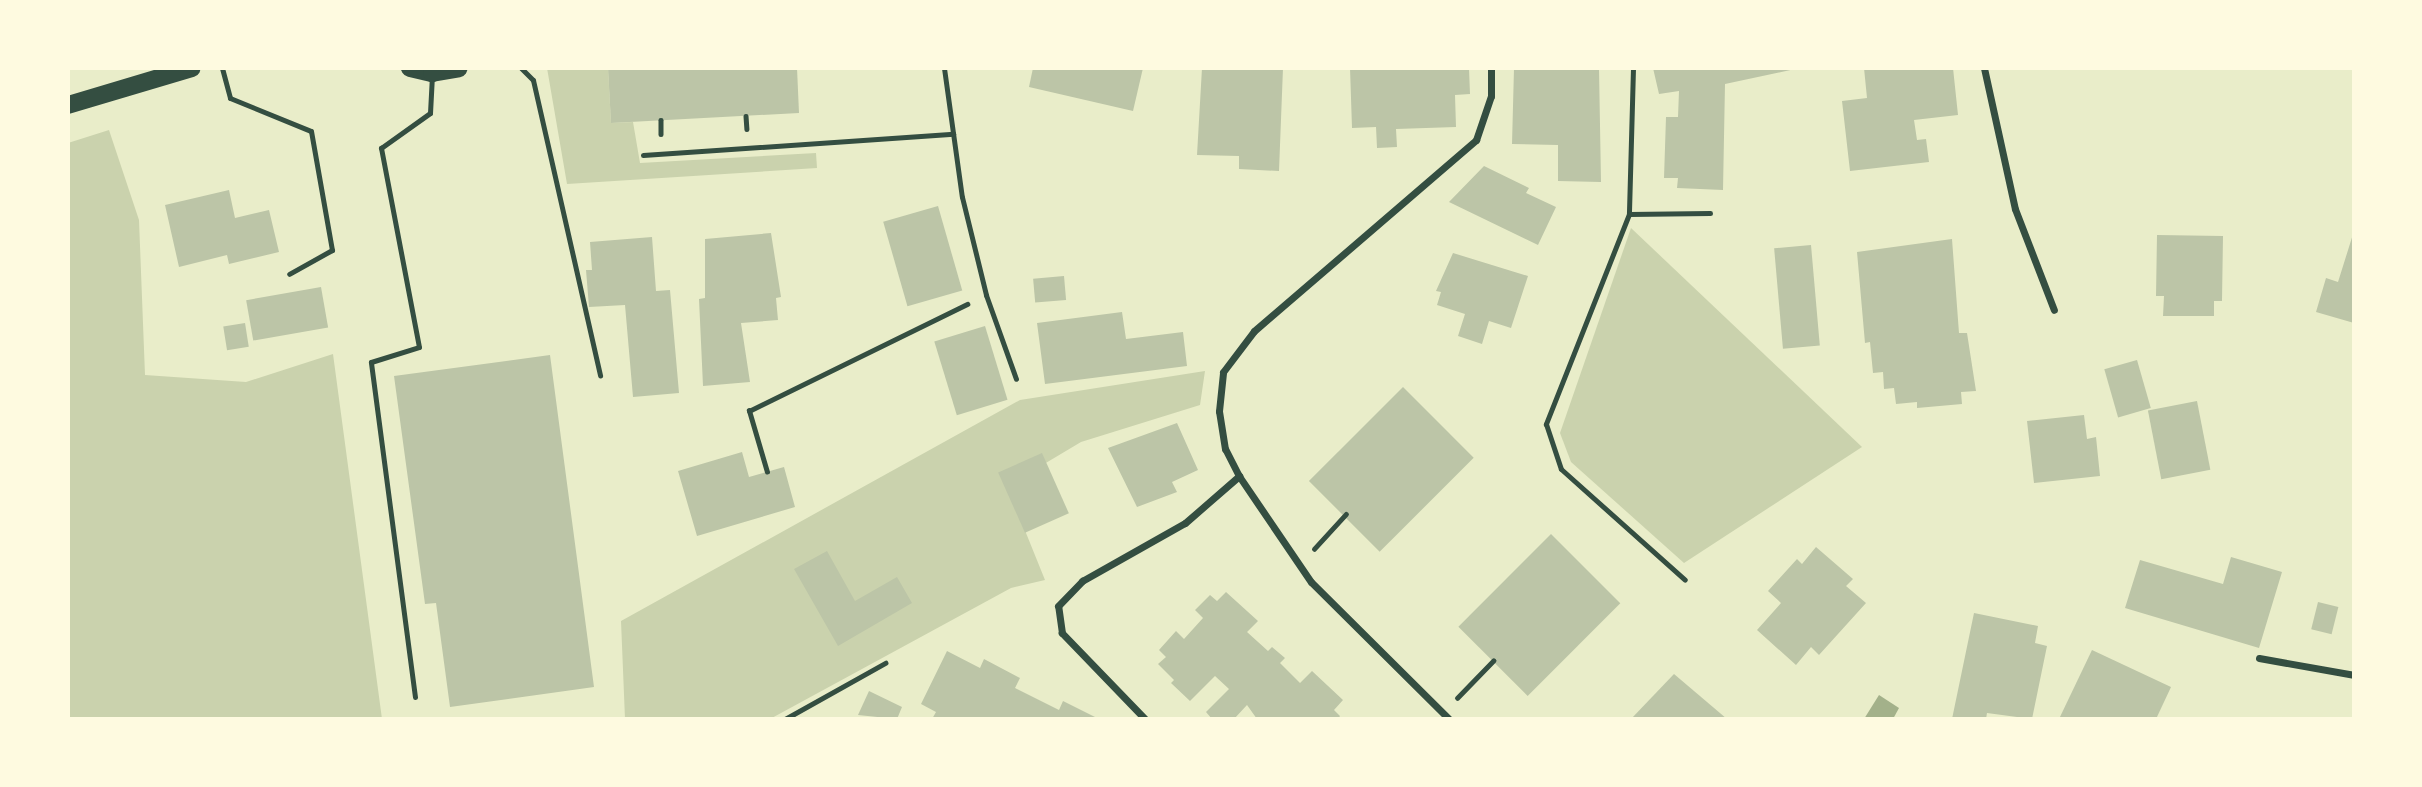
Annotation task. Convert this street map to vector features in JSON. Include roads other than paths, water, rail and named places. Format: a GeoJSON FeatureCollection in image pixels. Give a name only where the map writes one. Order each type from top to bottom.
{"type":"FeatureCollection","features":[{"type":"Feature","properties":{"kind":"main road"},"geometry":{"type":"LineString","coordinates":[[68,105],[192,68]]}},
{"type":"Feature","properties":{"kind":"main road"},"geometry":{"type":"LineString","coordinates":[[410,68],[432,73],[459,68]]}},
{"type":"Feature","properties":{"kind":"street"},"geometry":{"type":"LineString","coordinates":[[1446,716],[1300,565],[1239,476],[1225,449],[1219,411],[1223,372],[1254,331],[1476,140],[1491,96],[1491,68]]}},
{"type":"Feature","properties":{"kind":"street"},"geometry":{"type":"LineString","coordinates":[[1984,68],[2015,209],[2054,310]]}},
{"type":"Feature","properties":{"kind":"street"},"geometry":{"type":"LineString","coordinates":[[1145,719],[1062,633],[1058,606],[1082,581],[1185,523],[1239,476]]}},
{"type":"Feature","properties":{"kind":"street"},"geometry":{"type":"LineString","coordinates":[[2259,658],[2354,675]]}},
{"type":"Feature","properties":{"kind":"lane"},"geometry":{"type":"LineString","coordinates":[[222,68],[230,98],[311,131],[332,250],[289,274]]}},
{"type":"Feature","properties":{"kind":"lane"},"geometry":{"type":"LineString","coordinates":[[521,68],[533,80],[600,376]]}},
{"type":"Feature","properties":{"kind":"lane"},"geometry":{"type":"LineString","coordinates":[[944,68],[962,197],[986,295],[1016,379]]}},
{"type":"Feature","properties":{"kind":"lane"},"geometry":{"type":"LineString","coordinates":[[1633,68],[1629,214],[1546,424],[1561,469],[1685,580]]}},
{"type":"Feature","properties":{"kind":"lane"},"geometry":{"type":"LineString","coordinates":[[415,697],[371,362],[419,347],[381,148],[430,113],[432,73]]}},
{"type":"Feature","properties":{"kind":"lane"},"geometry":{"type":"LineString","coordinates":[[643,155],[953,134]]}},
{"type":"Feature","properties":{"kind":"lane"},"geometry":{"type":"LineString","coordinates":[[1629,214],[1710,213]]}}]}
